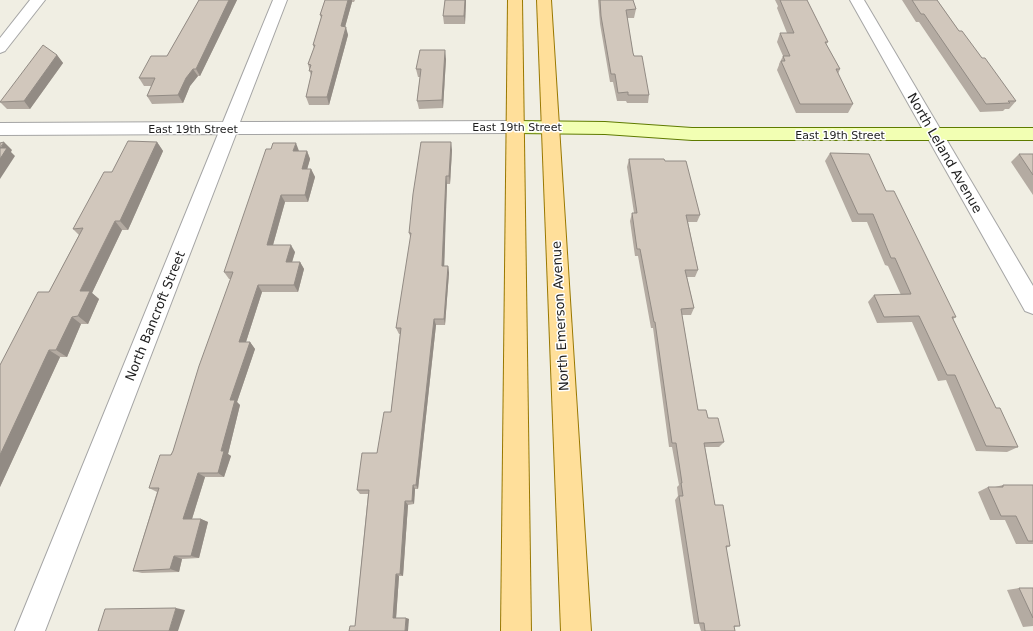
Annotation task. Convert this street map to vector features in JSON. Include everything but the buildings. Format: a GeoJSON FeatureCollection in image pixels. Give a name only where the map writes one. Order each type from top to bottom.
{"type":"FeatureCollection","features":[{"type":"Feature","properties":{"kind":"main road"},"geometry":{"type":"LineString","coordinates":[[515,0],[516,631]]}},
{"type":"Feature","properties":{"kind":"main road","name":"North Emerson Avenue"},"geometry":{"type":"LineString","coordinates":[[544,0],[576,631]]}},
{"type":"Feature","properties":{"kind":"street"},"geometry":{"type":"LineString","coordinates":[[0,48],[38,0]]}},
{"type":"Feature","properties":{"kind":"street","name":"North Bancroft Street"},"geometry":{"type":"LineString","coordinates":[[30,631],[280,0]]}},
{"type":"Feature","properties":{"kind":"street","name":"North Leland Avenue"},"geometry":{"type":"LineString","coordinates":[[857,0],[1033,305]]}},
{"type":"Feature","properties":{"kind":"street","name":"East 19th Street"},"geometry":{"type":"LineString","coordinates":[[0,129],[550,127],[605,128],[692,134],[1033,134]]}}]}
